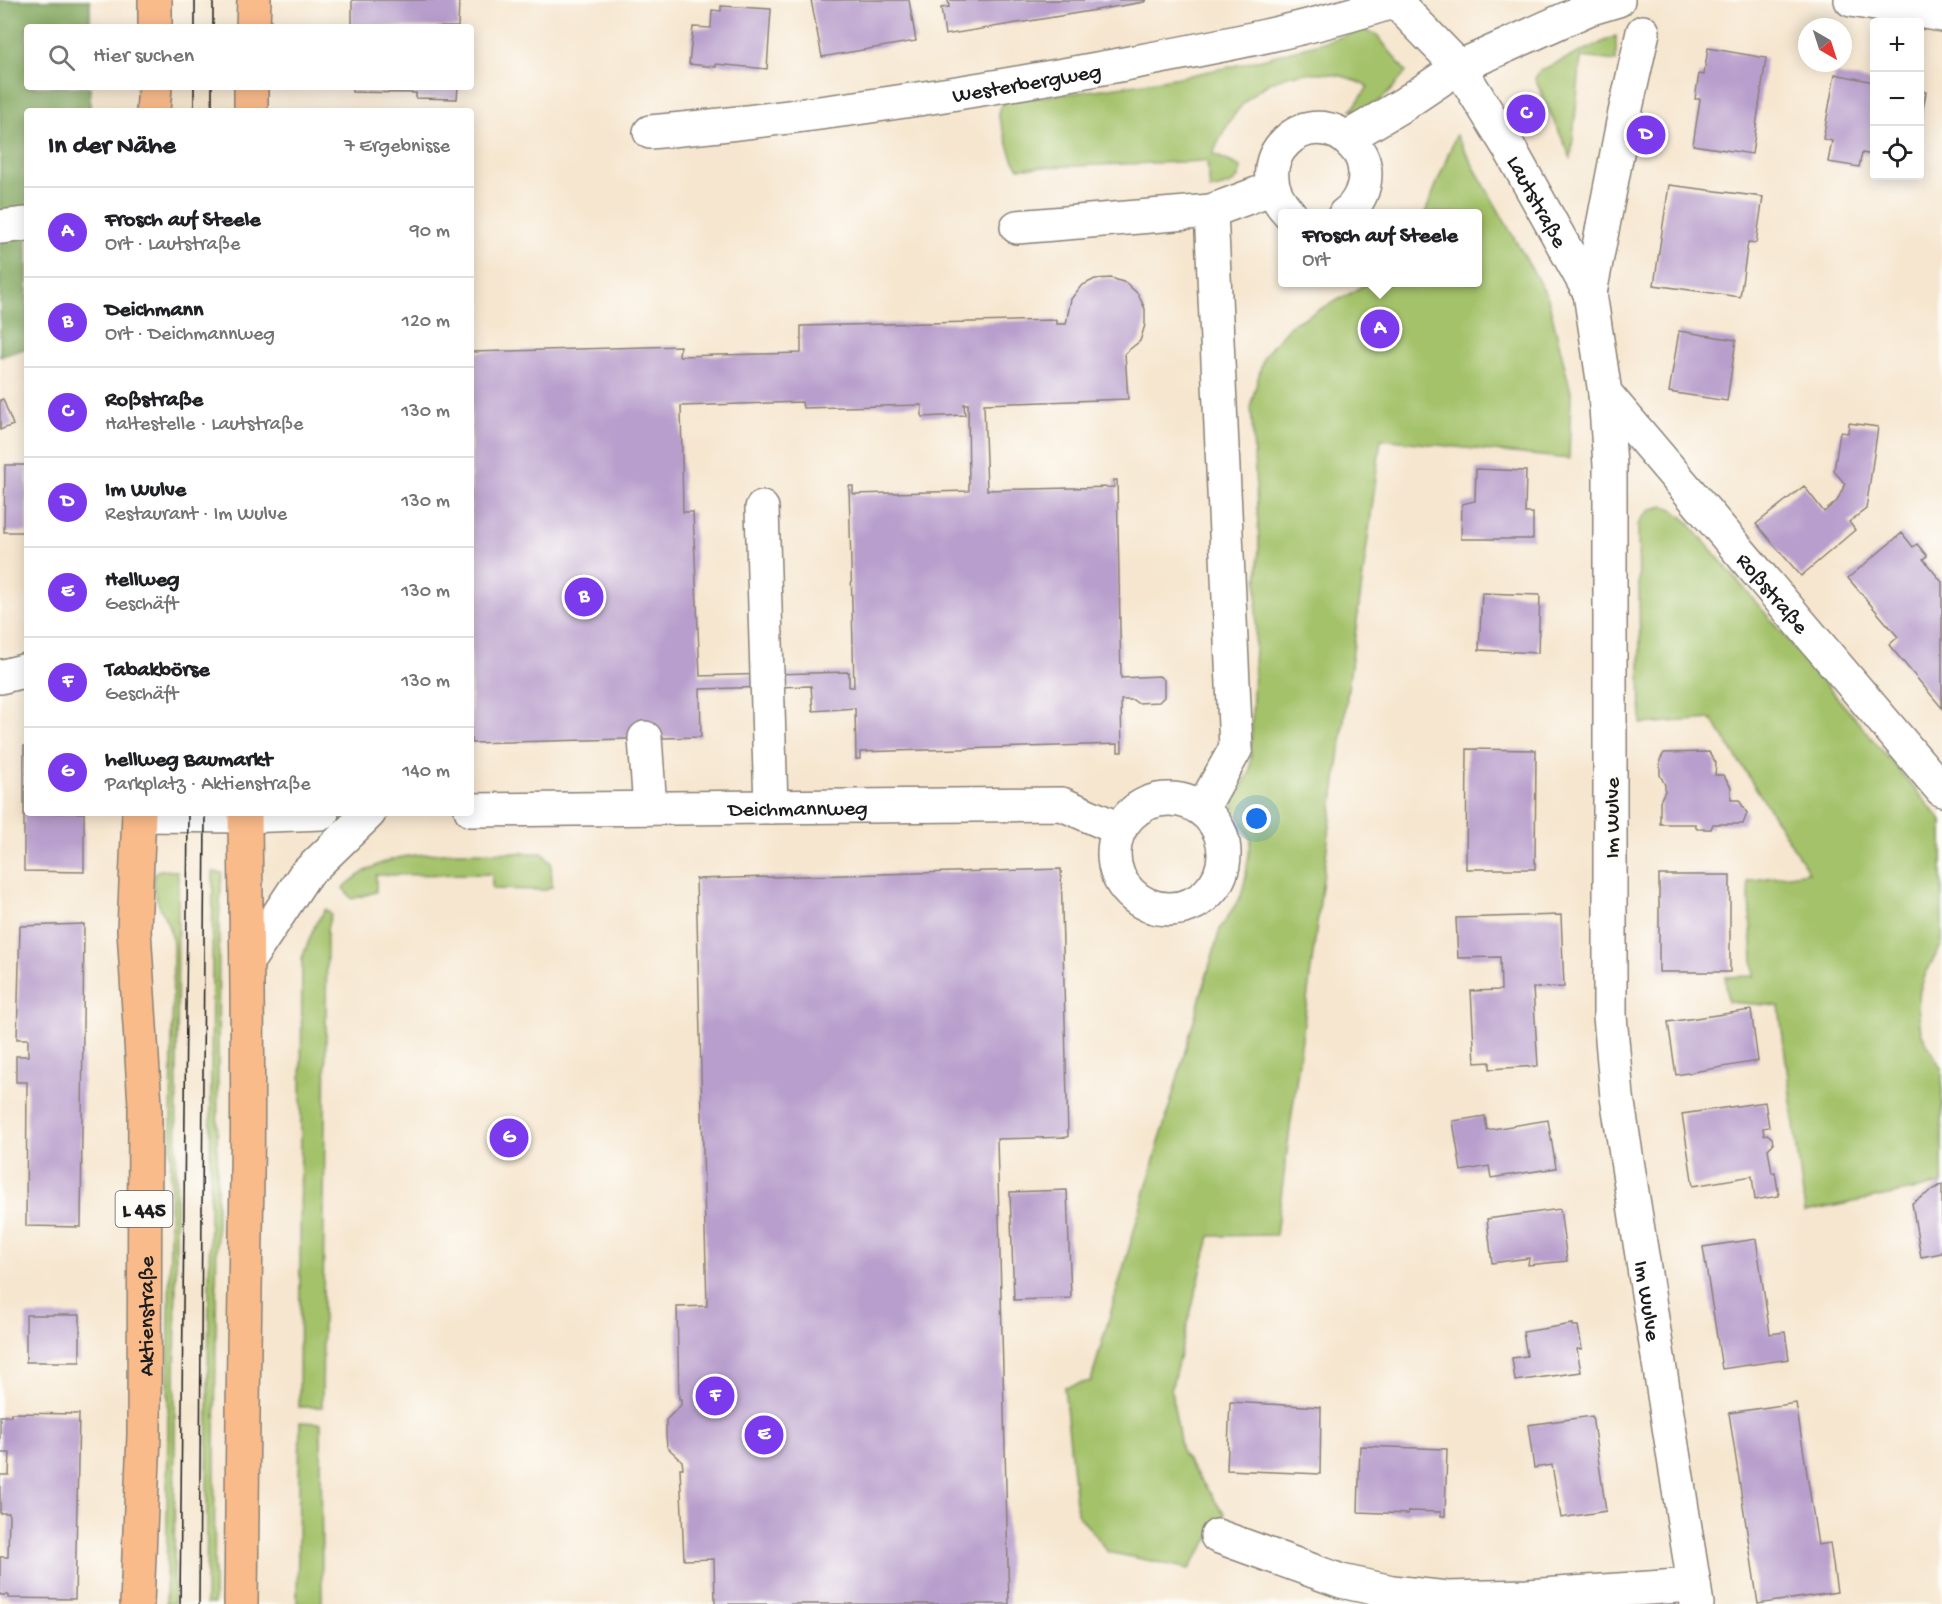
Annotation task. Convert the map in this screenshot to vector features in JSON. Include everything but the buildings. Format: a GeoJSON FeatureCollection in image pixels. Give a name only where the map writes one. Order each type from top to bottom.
{"type":"FeatureCollection","features":[{"type":"Feature","properties":{"kind":"main road"},"geometry":{"type":"LineString","coordinates":[[155,0],[155,24]]}},
{"type":"Feature","properties":{"kind":"main road"},"geometry":{"type":"LineString","coordinates":[[253,24],[254,0]]}},
{"type":"Feature","properties":{"kind":"main road"},"geometry":{"type":"LineString","coordinates":[[153,108],[154,90]]}},
{"type":"Feature","properties":{"kind":"main road"},"geometry":{"type":"LineString","coordinates":[[250,108],[251,90]]}},
{"type":"Feature","properties":{"kind":"main road","name":"Aktienstraße"},"geometry":{"type":"LineString","coordinates":[[137,1604],[144,1435],[145,1105],[134,930],[139,816]]}},
{"type":"Feature","properties":{"kind":"main road"},"geometry":{"type":"LineString","coordinates":[[241,1604],[243,1295],[247,1176],[245,816]]}},
{"type":"Feature","properties":{"kind":"street","name":"Lautstraße"},"geometry":{"type":"LineString","coordinates":[[1394,0],[1459,67],[1511,151],[1590,293]]}},
{"type":"Feature","properties":{"kind":"street","name":"Westerbergweg"},"geometry":{"type":"LineString","coordinates":[[650,132],[735,124],[982,90],[1231,44],[1354,15],[1394,0]]}},
{"type":"Feature","properties":{"kind":"street"},"geometry":{"type":"LineString","coordinates":[[1851,0],[1942,15]]}},
{"type":"Feature","properties":{"kind":"street"},"geometry":{"type":"LineString","coordinates":[[1347,138],[1404,104],[1459,67],[1595,3]]}},
{"type":"Feature","properties":{"kind":"street","name":"Im Wulve"},"geometry":{"type":"LineString","coordinates":[[1643,32],[1590,293],[1605,393],[1610,465],[1610,1016],[1617,1097],[1695,1595]]}},
{"type":"Feature","properties":{"kind":"street"},"geometry":{"type":"LineString","coordinates":[[1017,227],[1211,211],[1281,201],[1271,173],[1274,159],[1281,146],[1292,136],[1305,130],[1320,128],[1335,131],[1347,138],[1358,150],[1365,165],[1365,181],[1360,197],[1352,209]]}},
{"type":"Feature","properties":{"kind":"street"},"geometry":{"type":"LineString","coordinates":[[1202,809],[1236,748],[1211,211]]}},
{"type":"Feature","properties":{"kind":"street"},"geometry":{"type":"LineString","coordinates":[[0,227],[24,224]]}},
{"type":"Feature","properties":{"kind":"street","name":"Roßstraße"},"geometry":{"type":"LineString","coordinates":[[1605,393],[1942,790]]}},
{"type":"Feature","properties":{"kind":"street"},"geometry":{"type":"LineString","coordinates":[[762,508],[771,807]]}},
{"type":"Feature","properties":{"kind":"street"},"geometry":{"type":"LineString","coordinates":[[0,677],[24,671]]}},
{"type":"Feature","properties":{"kind":"street"},"geometry":{"type":"LineString","coordinates":[[645,738],[650,808]]}},
{"type":"Feature","properties":{"kind":"street"},"geometry":{"type":"LineString","coordinates":[[1166,799],[1185,801],[1202,809],[1220,833],[1224,848],[1223,867],[1216,884],[1203,898],[1186,907],[1168,910],[1149,907],[1133,897],[1121,883],[1114,865],[1114,847],[1119,829],[1131,813],[1147,803],[1166,799]]}},
{"type":"Feature","properties":{"kind":"street","name":"Deichmannweg"},"geometry":{"type":"LineString","coordinates":[[474,810],[1062,804],[1119,829]]}},
{"type":"Feature","properties":{"kind":"street"},"geometry":{"type":"LineString","coordinates":[[247,962],[304,876],[366,816]]}},
{"type":"Feature","properties":{"kind":"street"},"geometry":{"type":"LineString","coordinates":[[1217,1536],[1341,1581],[1392,1592],[1447,1598],[1695,1595]]}},
{"type":"Feature","properties":{"kind":"green space"},"geometry":{"type":"Polygon","coordinates":[[[0,0],[90,0],[90,24],[24,24],[24,90],[90,90],[90,108],[24,108],[24,349],[0,357],[0,0]]]}},
{"type":"Feature","properties":{"kind":"green space"},"geometry":{"type":"Polygon","coordinates":[[[1364,30],[1377,35],[1406,72],[1389,93],[1369,107],[1351,111],[1368,87],[1353,80],[1338,75],[1306,73],[1275,81],[1248,99],[1237,111],[1213,154],[1241,167],[1238,178],[1231,184],[1210,190],[1207,161],[1019,168],[1013,159],[998,115],[1002,105],[1012,100],[1099,90],[1185,76],[1257,60],[1364,30]]]}},
{"type":"Feature","properties":{"kind":"green space"},"geometry":{"type":"Polygon","coordinates":[[[1616,36],[1616,61],[1581,57],[1571,158],[1535,79],[1539,71],[1616,36]]]}},
{"type":"Feature","properties":{"kind":"green space"},"geometry":{"type":"Polygon","coordinates":[[[1456,135],[1548,298],[1571,392],[1569,459],[1381,439],[1276,1235],[1210,1236],[1171,1390],[1182,1453],[1225,1515],[1189,1569],[1108,1552],[1077,1513],[1064,1387],[1091,1381],[1220,929],[1241,896],[1245,880],[1251,840],[1232,802],[1250,772],[1259,541],[1251,404],[1264,356],[1290,325],[1361,287],[1482,287],[1482,209],[1427,209],[1456,135]]]}},
{"type":"Feature","properties":{"kind":"green space"},"geometry":{"type":"Polygon","coordinates":[[[1664,506],[1673,509],[1686,520],[1942,821],[1942,944],[1926,973],[1920,990],[1918,1007],[1921,1032],[1942,1070],[1942,1184],[1805,1212],[1779,1006],[1728,1002],[1725,977],[1754,976],[1748,881],[1809,872],[1712,719],[1641,724],[1638,525],[1648,512],[1664,506]]]}},
{"type":"Feature","properties":{"kind":"green space"},"geometry":{"type":"Polygon","coordinates":[[[457,852],[543,853],[551,863],[552,887],[546,890],[492,889],[492,874],[376,875],[376,892],[352,899],[343,888],[370,868],[383,862],[410,856],[457,852]]]}},
{"type":"Feature","properties":{"kind":"green space"},"geometry":{"type":"Polygon","coordinates":[[[177,871],[178,878],[174,1604],[166,1604],[173,940],[155,895],[153,880],[155,872],[177,871]]]}},
{"type":"Feature","properties":{"kind":"green space"},"geometry":{"type":"Polygon","coordinates":[[[213,872],[222,873],[219,922],[214,1604],[206,1604],[213,872]]]}},
{"type":"Feature","properties":{"kind":"green space"},"geometry":{"type":"Polygon","coordinates":[[[326,909],[331,914],[327,929],[322,1407],[299,1407],[302,958],[316,923],[326,909]]]}},
{"type":"Feature","properties":{"kind":"green space"},"geometry":{"type":"Polygon","coordinates":[[[300,1422],[321,1423],[322,1604],[297,1604],[300,1422]]]}},
{"type":"Feature","properties":{"kind":"tram line"},"geometry":{"type":"LineString","coordinates":[[195,0],[195,24]]}},
{"type":"Feature","properties":{"kind":"tram line"},"geometry":{"type":"LineString","coordinates":[[213,0],[213,24]]}},
{"type":"Feature","properties":{"kind":"tram line"},"geometry":{"type":"LineString","coordinates":[[194,90],[194,108]]}},
{"type":"Feature","properties":{"kind":"tram line"},"geometry":{"type":"LineString","coordinates":[[212,90],[212,108]]}},
{"type":"Feature","properties":{"kind":"tram line"},"geometry":{"type":"LineString","coordinates":[[180,1604],[188,816]]}},
{"type":"Feature","properties":{"kind":"tram line"},"geometry":{"type":"LineString","coordinates":[[199,1604],[205,816]]}},
{"type":"Feature","properties":{"kind":"place","name":"Roßstraße"},"geometry":{"type":"Point","coordinates":[1526,114]}},
{"type":"Feature","properties":{"kind":"place","name":"Im Wulve"},"geometry":{"type":"Point","coordinates":[1646,135]}},
{"type":"Feature","properties":{"kind":"place","name":"Frosch auf Steele"},"geometry":{"type":"Point","coordinates":[1380,329]}},
{"type":"Feature","properties":{"kind":"place","name":"Deichmann"},"geometry":{"type":"Point","coordinates":[584,597]}},
{"type":"Feature","properties":{"kind":"place","name":"hellweg Baumarkt"},"geometry":{"type":"Point","coordinates":[509,1138]}},
{"type":"Feature","properties":{"kind":"place","name":"Tabakbörse"},"geometry":{"type":"Point","coordinates":[715,1396]}},
{"type":"Feature","properties":{"kind":"place","name":"Hellweg"},"geometry":{"type":"Point","coordinates":[764,1435]}}]}
